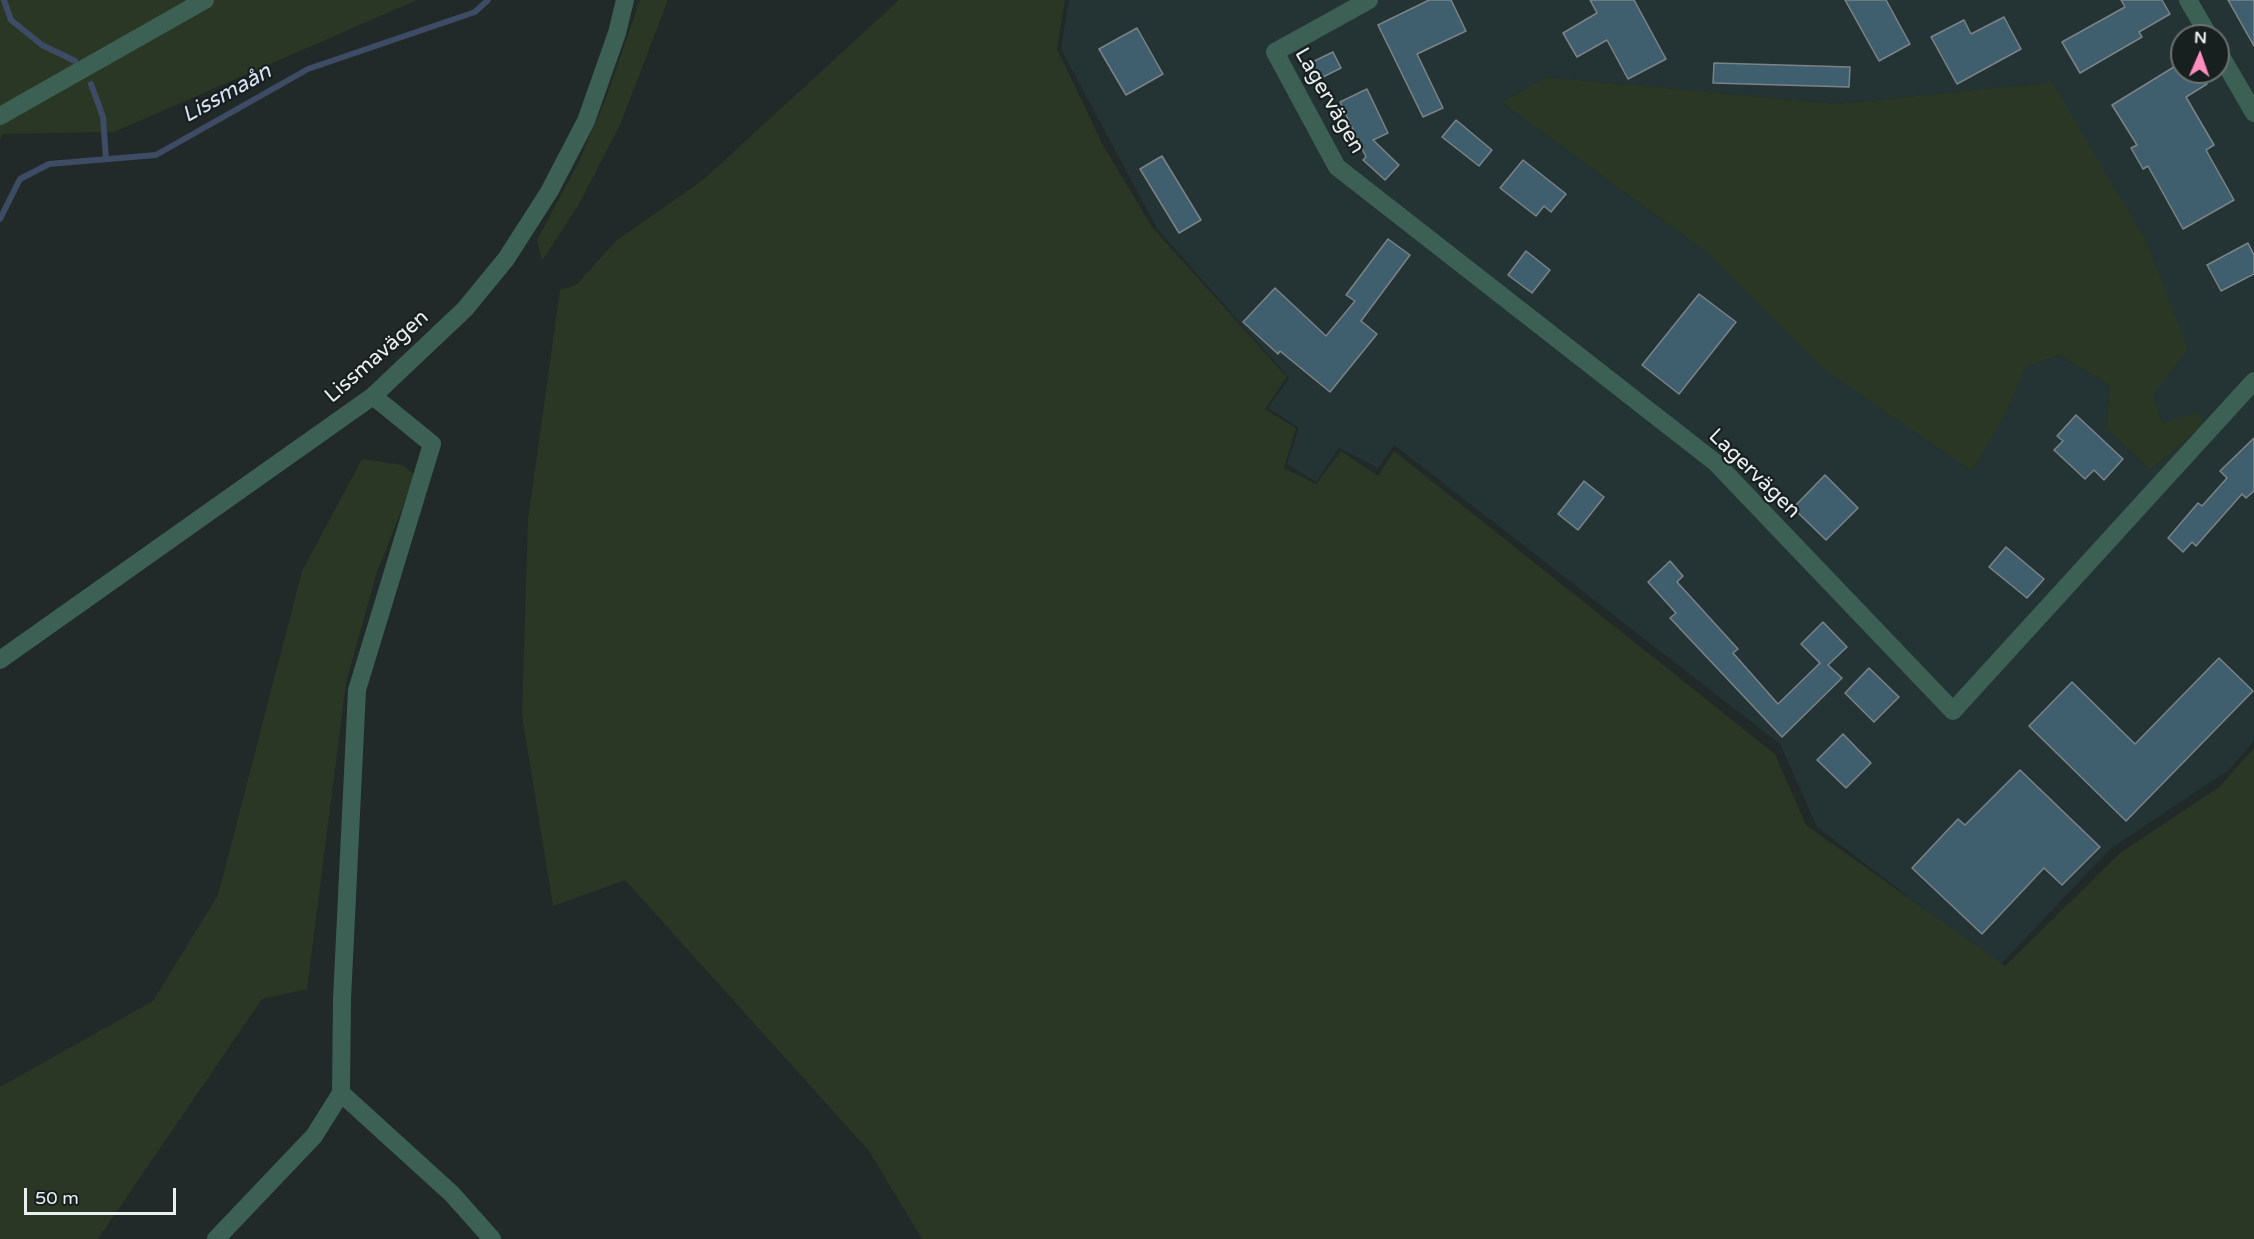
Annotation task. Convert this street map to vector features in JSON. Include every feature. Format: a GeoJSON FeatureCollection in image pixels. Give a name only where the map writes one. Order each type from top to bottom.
{"type":"FeatureCollection","features":[{"type":"Feature","properties":{"kind":"street"},"geometry":{"type":"LineString","coordinates":[[0,116],[205,0]]}},
{"type":"Feature","properties":{"kind":"street","name":"Lissmavägen"},"geometry":{"type":"LineString","coordinates":[[0,660],[373,396],[465,309],[506,259],[525,230],[549,192],[586,121],[617,33],[625,0]]}},
{"type":"Feature","properties":{"kind":"street","name":"Lagervägen"},"geometry":{"type":"LineString","coordinates":[[1369,0],[1275,52],[1337,167],[1716,463],[1953,711],[2254,381]]}},
{"type":"Feature","properties":{"kind":"street"},"geometry":{"type":"LineString","coordinates":[[2188,0],[2202,24]]}},
{"type":"Feature","properties":{"kind":"street"},"geometry":{"type":"LineString","coordinates":[[2230,72],[2254,113]]}},
{"type":"Feature","properties":{"kind":"street"},"geometry":{"type":"LineString","coordinates":[[216,1239],[314,1136],[341,1093],[342,999],[357,690],[432,444],[373,396]]}},
{"type":"Feature","properties":{"kind":"street"},"geometry":{"type":"LineString","coordinates":[[341,1093],[452,1194],[492,1239]]}},
{"type":"Feature","properties":{"kind":"shaded area"},"geometry":{"type":"Polygon","coordinates":[[[1069,0],[2254,0],[2254,741],[2229,770],[2110,849],[1999,966],[1817,827],[1780,744],[1394,445],[1378,468],[1339,448],[1316,482],[1287,464],[1299,428],[1268,408],[1289,378],[1158,230],[1061,49],[1069,0]],[[1547,77],[1503,102],[1710,255],[1825,370],[2006,412],[2026,367],[2059,355],[2110,386],[2106,428],[2150,470],[2204,425],[2199,413],[2162,424],[2052,82],[1837,104],[1547,77]]]}},
{"type":"Feature","properties":{"kind":"green space"},"geometry":{"type":"Polygon","coordinates":[[[0,0],[417,0],[114,132],[3,134],[0,140],[0,0]]]}},
{"type":"Feature","properties":{"kind":"green space"},"geometry":{"type":"Polygon","coordinates":[[[640,0],[668,0],[620,125],[579,204],[542,261],[537,240],[579,161],[605,101],[640,0]]]}},
{"type":"Feature","properties":{"kind":"green space"},"geometry":{"type":"Polygon","coordinates":[[[899,0],[1065,0],[1057,49],[1104,147],[1152,227],[1287,377],[1265,409],[1296,428],[1284,468],[1316,484],[1341,451],[1378,476],[1394,451],[1775,754],[1806,825],[2005,966],[2120,853],[2219,787],[2254,748],[2254,1239],[922,1239],[869,1151],[625,880],[553,906],[522,716],[528,519],[560,290],[576,285],[617,240],[703,180],[899,0]]]}},
{"type":"Feature","properties":{"kind":"green space"},"geometry":{"type":"Polygon","coordinates":[[[1546,77],[1837,104],[2052,82],[2146,241],[2188,349],[2153,395],[2162,423],[2199,412],[2204,425],[2150,470],[2106,428],[2110,386],[2059,355],[2026,367],[2006,412],[1972,471],[1825,370],[1710,255],[1502,102],[1546,77]]]}},
{"type":"Feature","properties":{"kind":"green space"},"geometry":{"type":"Polygon","coordinates":[[[362,459],[403,465],[415,475],[376,575],[346,683],[307,989],[262,999],[98,1239],[0,1239],[0,1087],[153,1001],[218,895],[302,571],[362,459]]]}},
{"type":"Feature","properties":{"kind":"building"},"geometry":{"type":"Polygon","coordinates":[[[1429,0],[1451,0],[1466,31],[1417,54],[1443,108],[1423,117],[1378,25],[1429,0]]]}},
{"type":"Feature","properties":{"kind":"building"},"geometry":{"type":"Polygon","coordinates":[[[1590,0],[1634,0],[1666,59],[1628,79],[1607,40],[1577,57],[1563,33],[1597,13],[1590,0]]]}},
{"type":"Feature","properties":{"kind":"building"},"geometry":{"type":"Polygon","coordinates":[[[1845,0],[1886,0],[1910,44],[1879,61],[1845,0]]]}},
{"type":"Feature","properties":{"kind":"building"},"geometry":{"type":"Polygon","coordinates":[[[2121,0],[2162,0],[2170,14],[2139,32],[2142,37],[2080,73],[2062,42],[2125,7],[2121,0]]]}},
{"type":"Feature","properties":{"kind":"building"},"geometry":{"type":"Polygon","coordinates":[[[2228,0],[2254,0],[2254,46],[2228,0]]]}},
{"type":"Feature","properties":{"kind":"building"},"geometry":{"type":"Polygon","coordinates":[[[2004,17],[2021,49],[1957,84],[1931,37],[1964,20],[1971,34],[2004,17]]]}},
{"type":"Feature","properties":{"kind":"building"},"geometry":{"type":"Polygon","coordinates":[[[1137,28],[1163,74],[1126,95],[1099,49],[1137,28]]]}},
{"type":"Feature","properties":{"kind":"building"},"geometry":{"type":"Polygon","coordinates":[[[1333,52],[1341,68],[1315,81],[1306,65],[1333,52]]]}},
{"type":"Feature","properties":{"kind":"building"},"geometry":{"type":"Polygon","coordinates":[[[1714,63],[1850,67],[1849,87],[1713,83],[1714,63]]]}},
{"type":"Feature","properties":{"kind":"building"},"geometry":{"type":"Polygon","coordinates":[[[2170,69],[2170,84],[2207,84],[2186,97],[2214,145],[2206,150],[2234,200],[2183,229],[2148,166],[2143,169],[2131,148],[2137,145],[2112,105],[2170,69]]]}},
{"type":"Feature","properties":{"kind":"building"},"geometry":{"type":"Polygon","coordinates":[[[1367,89],[1388,133],[1373,140],[1399,165],[1385,180],[1363,160],[1366,157],[1340,102],[1367,89]]]}},
{"type":"Feature","properties":{"kind":"building"},"geometry":{"type":"Polygon","coordinates":[[[1456,120],[1492,150],[1479,166],[1442,137],[1456,120]]]}},
{"type":"Feature","properties":{"kind":"building"},"geometry":{"type":"Polygon","coordinates":[[[1162,156],[1201,220],[1179,233],[1140,169],[1162,156]]]}},
{"type":"Feature","properties":{"kind":"building"},"geometry":{"type":"Polygon","coordinates":[[[1523,160],[1566,194],[1551,212],[1544,206],[1536,216],[1500,188],[1523,160]]]}},
{"type":"Feature","properties":{"kind":"building"},"geometry":{"type":"Polygon","coordinates":[[[1388,239],[1410,255],[1361,321],[1377,334],[1330,392],[1280,351],[1278,354],[1243,322],[1275,288],[1326,336],[1355,301],[1346,295],[1388,239]]]}},
{"type":"Feature","properties":{"kind":"building"},"geometry":{"type":"Polygon","coordinates":[[[2248,243],[2254,255],[2254,274],[2221,291],[2207,265],[2248,243]]]}},
{"type":"Feature","properties":{"kind":"building"},"geometry":{"type":"Polygon","coordinates":[[[1526,251],[1550,270],[1532,293],[1508,275],[1526,251]]]}},
{"type":"Feature","properties":{"kind":"building"},"geometry":{"type":"Polygon","coordinates":[[[1699,294],[1736,322],[1679,394],[1642,365],[1699,294]]]}},
{"type":"Feature","properties":{"kind":"building"},"geometry":{"type":"Polygon","coordinates":[[[2076,415],[2123,459],[2104,480],[2094,470],[2085,479],[2054,450],[2063,441],[2057,436],[2076,415]]]}},
{"type":"Feature","properties":{"kind":"building"},"geometry":{"type":"Polygon","coordinates":[[[2254,438],[2254,491],[2246,498],[2242,494],[2196,546],[2192,542],[2183,552],[2168,538],[2198,503],[2202,506],[2227,478],[2220,471],[2254,438]]]}},
{"type":"Feature","properties":{"kind":"building"},"geometry":{"type":"Polygon","coordinates":[[[1825,475],[1858,508],[1826,540],[1793,508],[1825,475]]]}},
{"type":"Feature","properties":{"kind":"building"},"geometry":{"type":"Polygon","coordinates":[[[1584,481],[1604,497],[1578,530],[1558,514],[1584,481]]]}},
{"type":"Feature","properties":{"kind":"building"},"geometry":{"type":"Polygon","coordinates":[[[2006,547],[2044,579],[2027,598],[1989,567],[2006,547]]]}},
{"type":"Feature","properties":{"kind":"building"},"geometry":{"type":"Polygon","coordinates":[[[1670,561],[1683,576],[1677,582],[1738,649],[1733,653],[1778,704],[1820,663],[1801,644],[1823,622],[1847,647],[1828,665],[1842,678],[1782,737],[1670,618],[1676,613],[1648,582],[1670,561]]]}},
{"type":"Feature","properties":{"kind":"building"},"geometry":{"type":"Polygon","coordinates":[[[2219,658],[2253,691],[2126,821],[2029,726],[2072,682],[2135,744],[2219,658]]]}},
{"type":"Feature","properties":{"kind":"building"},"geometry":{"type":"Polygon","coordinates":[[[1869,668],[1899,697],[1874,722],[1845,693],[1869,668]]]}},
{"type":"Feature","properties":{"kind":"building"},"geometry":{"type":"Polygon","coordinates":[[[1843,734],[1871,763],[1846,788],[1817,760],[1843,734]]]}},
{"type":"Feature","properties":{"kind":"building"},"geometry":{"type":"Polygon","coordinates":[[[2020,770],[2100,847],[2062,885],[2044,868],[1982,934],[1912,868],[1958,819],[1965,825],[2020,770]]]}},
{"type":"Feature","properties":{"kind":"waterway"},"geometry":{"type":"LineString","coordinates":[[4,0],[11,20],[42,45],[75,61]]}},
{"type":"Feature","properties":{"kind":"waterway","name":"Lissmaån"},"geometry":{"type":"LineString","coordinates":[[0,219],[20,179],[49,164],[156,155],[308,69],[475,12],[488,0]]}},
{"type":"Feature","properties":{"kind":"waterway"},"geometry":{"type":"LineString","coordinates":[[91,84],[103,117],[106,159]]}}]}
